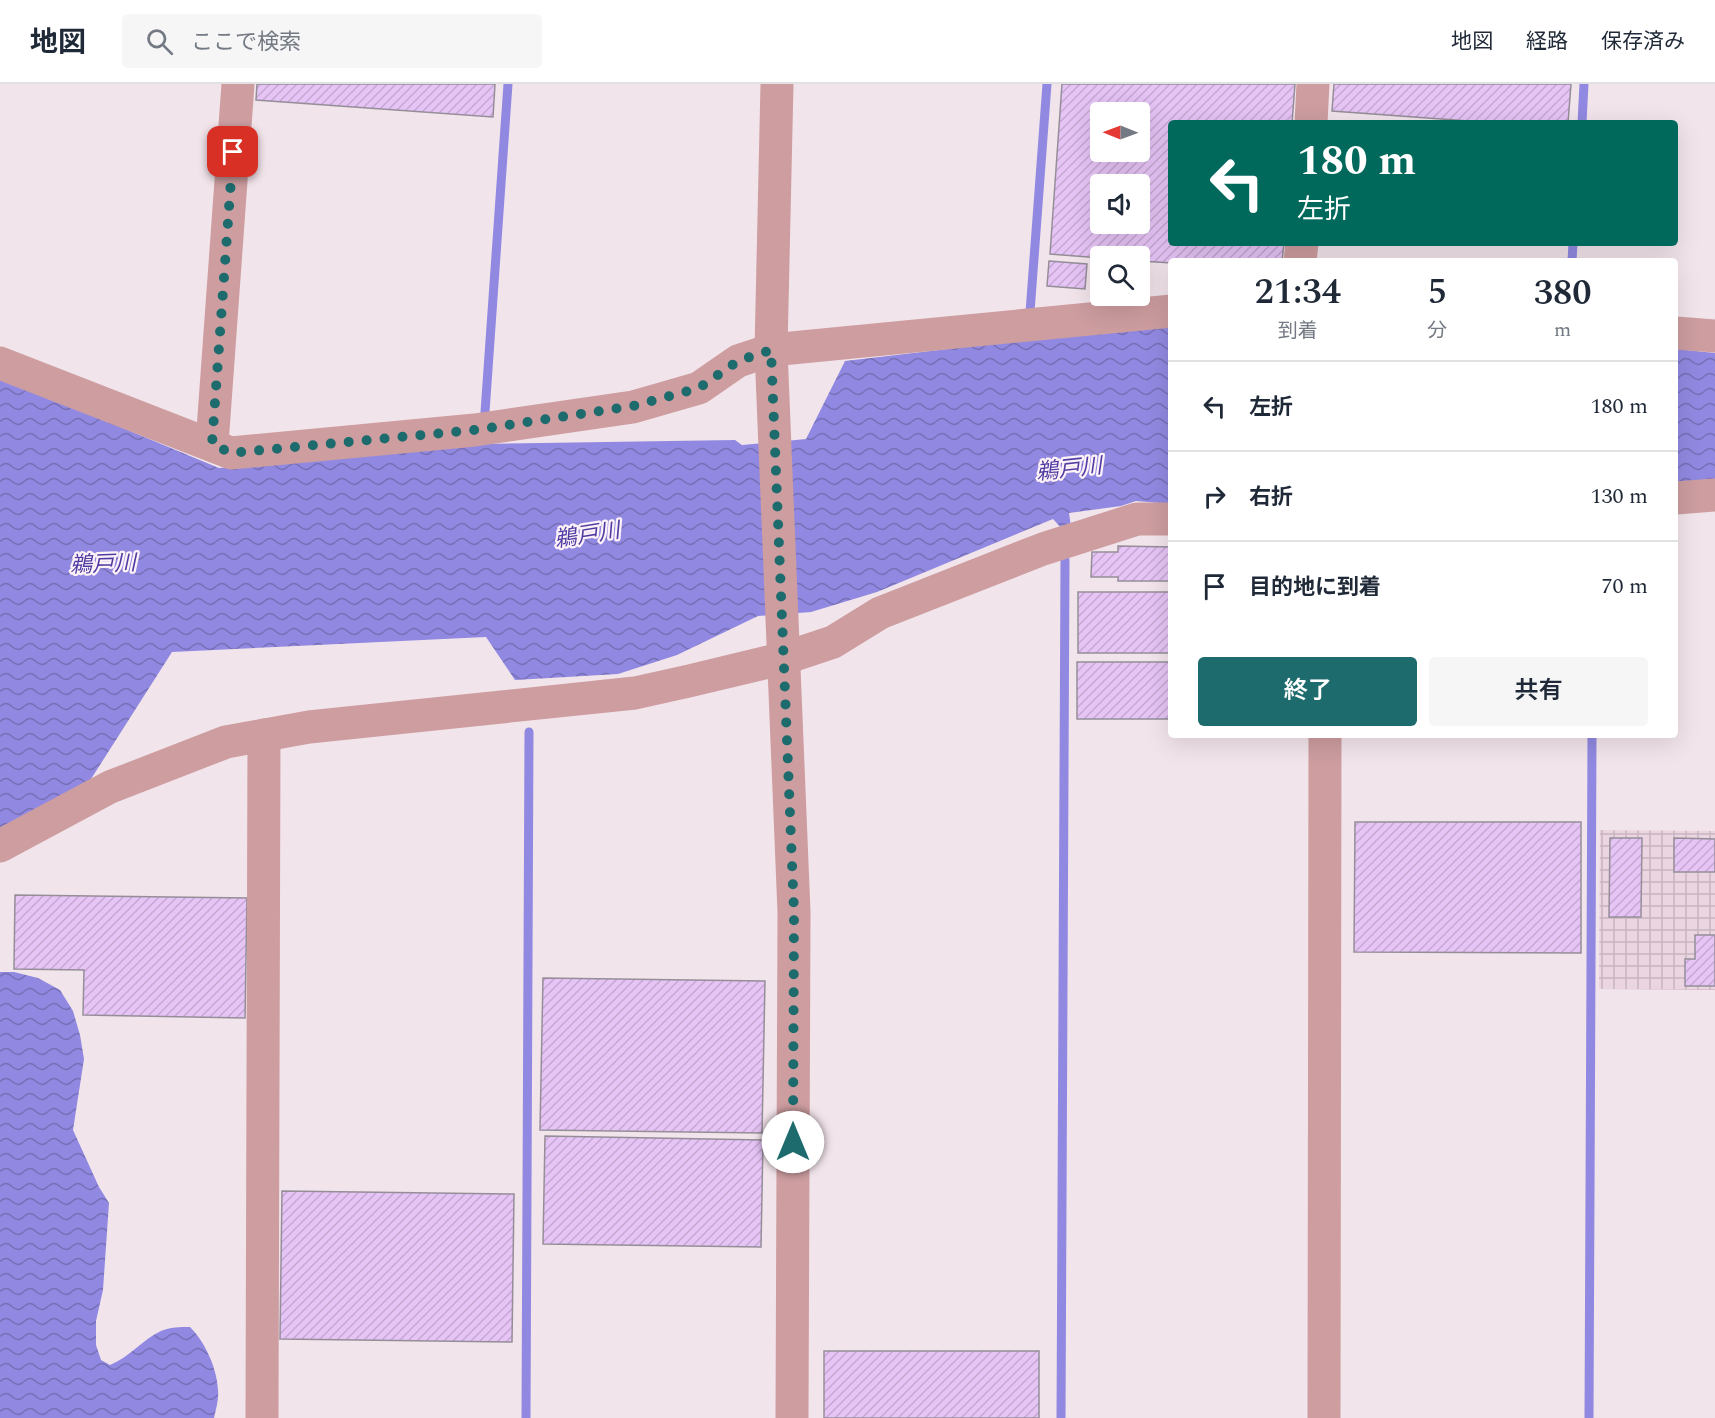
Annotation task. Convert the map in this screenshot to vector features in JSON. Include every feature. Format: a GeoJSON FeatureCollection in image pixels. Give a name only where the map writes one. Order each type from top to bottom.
{"type":"FeatureCollection","features":[{"type":"Feature","properties":{"kind":"street"},"geometry":{"type":"LineString","coordinates":[[212,444],[238,84]]}},
{"type":"Feature","properties":{"kind":"street"},"geometry":{"type":"LineString","coordinates":[[777,84],[771,350],[794,912],[792,1418]]}},
{"type":"Feature","properties":{"kind":"street"},"geometry":{"type":"LineString","coordinates":[[1311,120],[1313,84]]}},
{"type":"Feature","properties":{"kind":"street"},"geometry":{"type":"LineString","coordinates":[[0,363],[231,453],[475,430],[633,406],[699,388],[738,361],[771,350],[1168,311]]}},
{"type":"Feature","properties":{"kind":"street"},"geometry":{"type":"LineString","coordinates":[[1678,333],[1715,336]]}},
{"type":"Feature","properties":{"kind":"street"},"geometry":{"type":"LineString","coordinates":[[1678,498],[1715,495]]}},
{"type":"Feature","properties":{"kind":"street"},"geometry":{"type":"LineString","coordinates":[[0,846],[110,787],[226,742],[309,727],[634,693],[785,658],[833,642],[880,613],[1044,549],[1137,519],[1168,519]]}},
{"type":"Feature","properties":{"kind":"street"},"geometry":{"type":"LineString","coordinates":[[262,1418],[264,735]]}},
{"type":"Feature","properties":{"kind":"street"},"geometry":{"type":"LineString","coordinates":[[1324,1418],[1325,738]]}},
{"type":"Feature","properties":{"kind":"shaded area"},"geometry":{"type":"Polygon","coordinates":[[[1600,830],[1715,831],[1715,990],[1599,989],[1600,830]]]}},
{"type":"Feature","properties":{"kind":"water","name":"鵜戸川"},"geometry":{"type":"Polygon","coordinates":[[[1168,323],[1168,504],[1136,501],[1121,506],[1069,513],[1071,527],[1063,530],[1053,519],[877,592],[811,612],[758,616],[677,655],[618,674],[515,680],[486,637],[172,652],[91,779],[0,829],[0,377],[219,468],[484,444],[735,440],[742,445],[806,439],[845,361],[1168,323]]]}},
{"type":"Feature","properties":{"kind":"water"},"geometry":{"type":"Polygon","coordinates":[[[1678,349],[1715,353],[1715,479],[1678,482],[1678,349]]]}},
{"type":"Feature","properties":{"kind":"water"},"geometry":{"type":"Polygon","coordinates":[[[0,972],[14,972],[38,978],[60,990],[73,1011],[80,1035],[84,1059],[73,1130],[99,1187],[109,1203],[103,1290],[96,1321],[96,1345],[101,1360],[110,1365],[161,1331],[190,1327],[213,1364],[218,1393],[214,1418],[0,1418],[0,972]]]}},
{"type":"Feature","properties":{"kind":"building"},"geometry":{"type":"Polygon","coordinates":[[[257,84],[495,84],[493,117],[256,100],[257,84]]]}},
{"type":"Feature","properties":{"kind":"building"},"geometry":{"type":"Polygon","coordinates":[[[1062,84],[1295,84],[1292,120],[1168,120],[1168,246],[1284,246],[1282,258],[1168,258],[1168,263],[1150,262],[1150,246],[1090,246],[1090,257],[1050,254],[1062,84]]]}},
{"type":"Feature","properties":{"kind":"building"},"geometry":{"type":"Polygon","coordinates":[[[1334,84],[1571,84],[1568,120],[1455,120],[1332,111],[1334,84]]]}},
{"type":"Feature","properties":{"kind":"building"},"geometry":{"type":"Polygon","coordinates":[[[1049,261],[1087,264],[1085,289],[1047,286],[1049,261]]]}},
{"type":"Feature","properties":{"kind":"building"},"geometry":{"type":"Polygon","coordinates":[[[1118,546],[1168,547],[1168,581],[1118,581],[1118,577],[1091,577],[1092,552],[1118,552],[1118,546]]]}},
{"type":"Feature","properties":{"kind":"building"},"geometry":{"type":"Polygon","coordinates":[[[1078,592],[1168,592],[1168,653],[1078,653],[1078,592]]]}},
{"type":"Feature","properties":{"kind":"building"},"geometry":{"type":"Polygon","coordinates":[[[1077,662],[1168,662],[1168,719],[1077,719],[1077,662]]]}},
{"type":"Feature","properties":{"kind":"building"},"geometry":{"type":"Polygon","coordinates":[[[1355,822],[1581,822],[1581,953],[1354,952],[1355,822]]]}},
{"type":"Feature","properties":{"kind":"building"},"geometry":{"type":"Polygon","coordinates":[[[1610,838],[1642,838],[1641,917],[1609,917],[1610,838]]]}},
{"type":"Feature","properties":{"kind":"building"},"geometry":{"type":"Polygon","coordinates":[[[1674,838],[1715,839],[1715,872],[1674,872],[1674,838]]]}},
{"type":"Feature","properties":{"kind":"building"},"geometry":{"type":"Polygon","coordinates":[[[15,895],[247,898],[245,1018],[83,1015],[84,970],[14,969],[15,895]]]}},
{"type":"Feature","properties":{"kind":"building"},"geometry":{"type":"Polygon","coordinates":[[[1695,935],[1715,935],[1715,986],[1685,986],[1685,959],[1695,959],[1695,935]]]}},
{"type":"Feature","properties":{"kind":"building"},"geometry":{"type":"Polygon","coordinates":[[[543,978],[765,981],[762,1133],[540,1130],[543,978]]]}},
{"type":"Feature","properties":{"kind":"building"},"geometry":{"type":"Polygon","coordinates":[[[545,1136],[763,1140],[761,1247],[543,1244],[545,1136]]]}},
{"type":"Feature","properties":{"kind":"building"},"geometry":{"type":"Polygon","coordinates":[[[282,1191],[514,1194],[512,1342],[280,1339],[282,1191]]]}},
{"type":"Feature","properties":{"kind":"building"},"geometry":{"type":"Polygon","coordinates":[[[824,1351],[1039,1351],[1039,1418],[824,1418],[824,1351]]]}},
{"type":"Feature","properties":{"kind":"waterway"},"geometry":{"type":"LineString","coordinates":[[485,412],[508,84]]}},
{"type":"Feature","properties":{"kind":"waterway"},"geometry":{"type":"LineString","coordinates":[[1030,312],[1047,84]]}},
{"type":"Feature","properties":{"kind":"waterway"},"geometry":{"type":"LineString","coordinates":[[1582,120],[1584,84]]}},
{"type":"Feature","properties":{"kind":"waterway"},"geometry":{"type":"LineString","coordinates":[[1572,258],[1573,246]]}},
{"type":"Feature","properties":{"kind":"waterway"},"geometry":{"type":"LineString","coordinates":[[1061,1418],[1065,560]]}},
{"type":"Feature","properties":{"kind":"waterway"},"geometry":{"type":"LineString","coordinates":[[526,1418],[529,732]]}},
{"type":"Feature","properties":{"kind":"waterway"},"geometry":{"type":"LineString","coordinates":[[1589,1418],[1592,738]]}},
{"type":"Feature","properties":{"kind":"route"},"geometry":{"type":"LineString","coordinates":[[233,152],[212,444],[231,453],[475,430],[633,406],[699,388],[738,361],[771,350],[794,912],[793,1142]]}}]}
